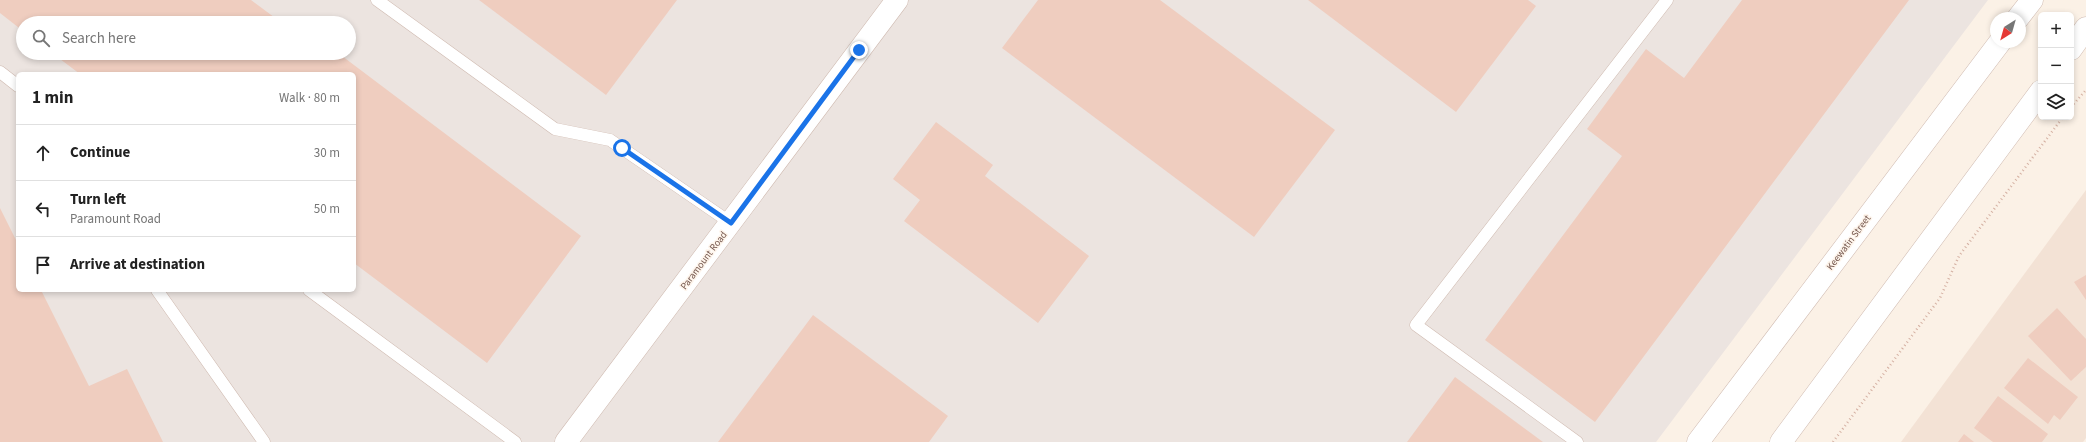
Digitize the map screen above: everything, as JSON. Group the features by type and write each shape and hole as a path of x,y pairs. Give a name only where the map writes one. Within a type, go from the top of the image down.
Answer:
{"street":[{"name":"Paramount Road","path":"566,442 897,0"},
{"path":"2072,48 2086,28"},
{"name":"Keewatin Street","path":"1698,442 1995,48"},
{"path":"1781,442 2038,96"}],"lane":[{"path":"377,0 555,129 610,140 731,223"},
{"path":"1577,442 1416,324 1666,0"},
{"path":"0,72 16,84"},
{"path":"158,292 264,442"},
{"path":"312,292 515,442"}],"path":[{"path":"2074,104 2086,90"},
{"path":"1834,442 1940,298 1959,256 2061,120"}],"shaded area":[{"path":"0,0 1988,0 1656,442 0,442"},
{"path":"2086,190 2086,438 2083,442 1901,442"}],"building":[{"path":"0,0 251,0 273,16 16,16 16,26 0,13"},
{"path":"479,0 677,0 606,95"},
{"path":"1038,0 1160,0 1335,130 1254,237 1002,48"},
{"path":"1308,0 1528,0 1536,6 1456,112"},
{"path":"1742,0 1909,0 1595,422 1485,340 1622,156 1587,129 1646,49 1684,78"},
{"path":"61,60 347,60 581,236 487,363 356,265 356,72 77,72"},
{"path":"936,122 993,165 985,176 1089,256 1038,323 904,221 920,200 893,179"},
{"path":"0,208 16,240 16,292 42,292 89,386 127,369 163,442 0,442"},
{"path":"2086,275 2086,300 2074,282"},
{"path":"2057,308 2086,339 2086,367 2071,381 2028,336"},
{"path":"813,315 948,416 929,442 718,442"},
{"path":"2028,358 2078,397 2060,420 2054,415 2048,424 2004,388"},
{"path":"1455,377 1543,442 1407,442"},
{"path":"1998,396 2048,434 2042,442 1993,442 1974,428"},
{"path":"1964,434 1974,442 1958,442"}],"route":[{"path":"622,148 731,223 859,50"}]}
